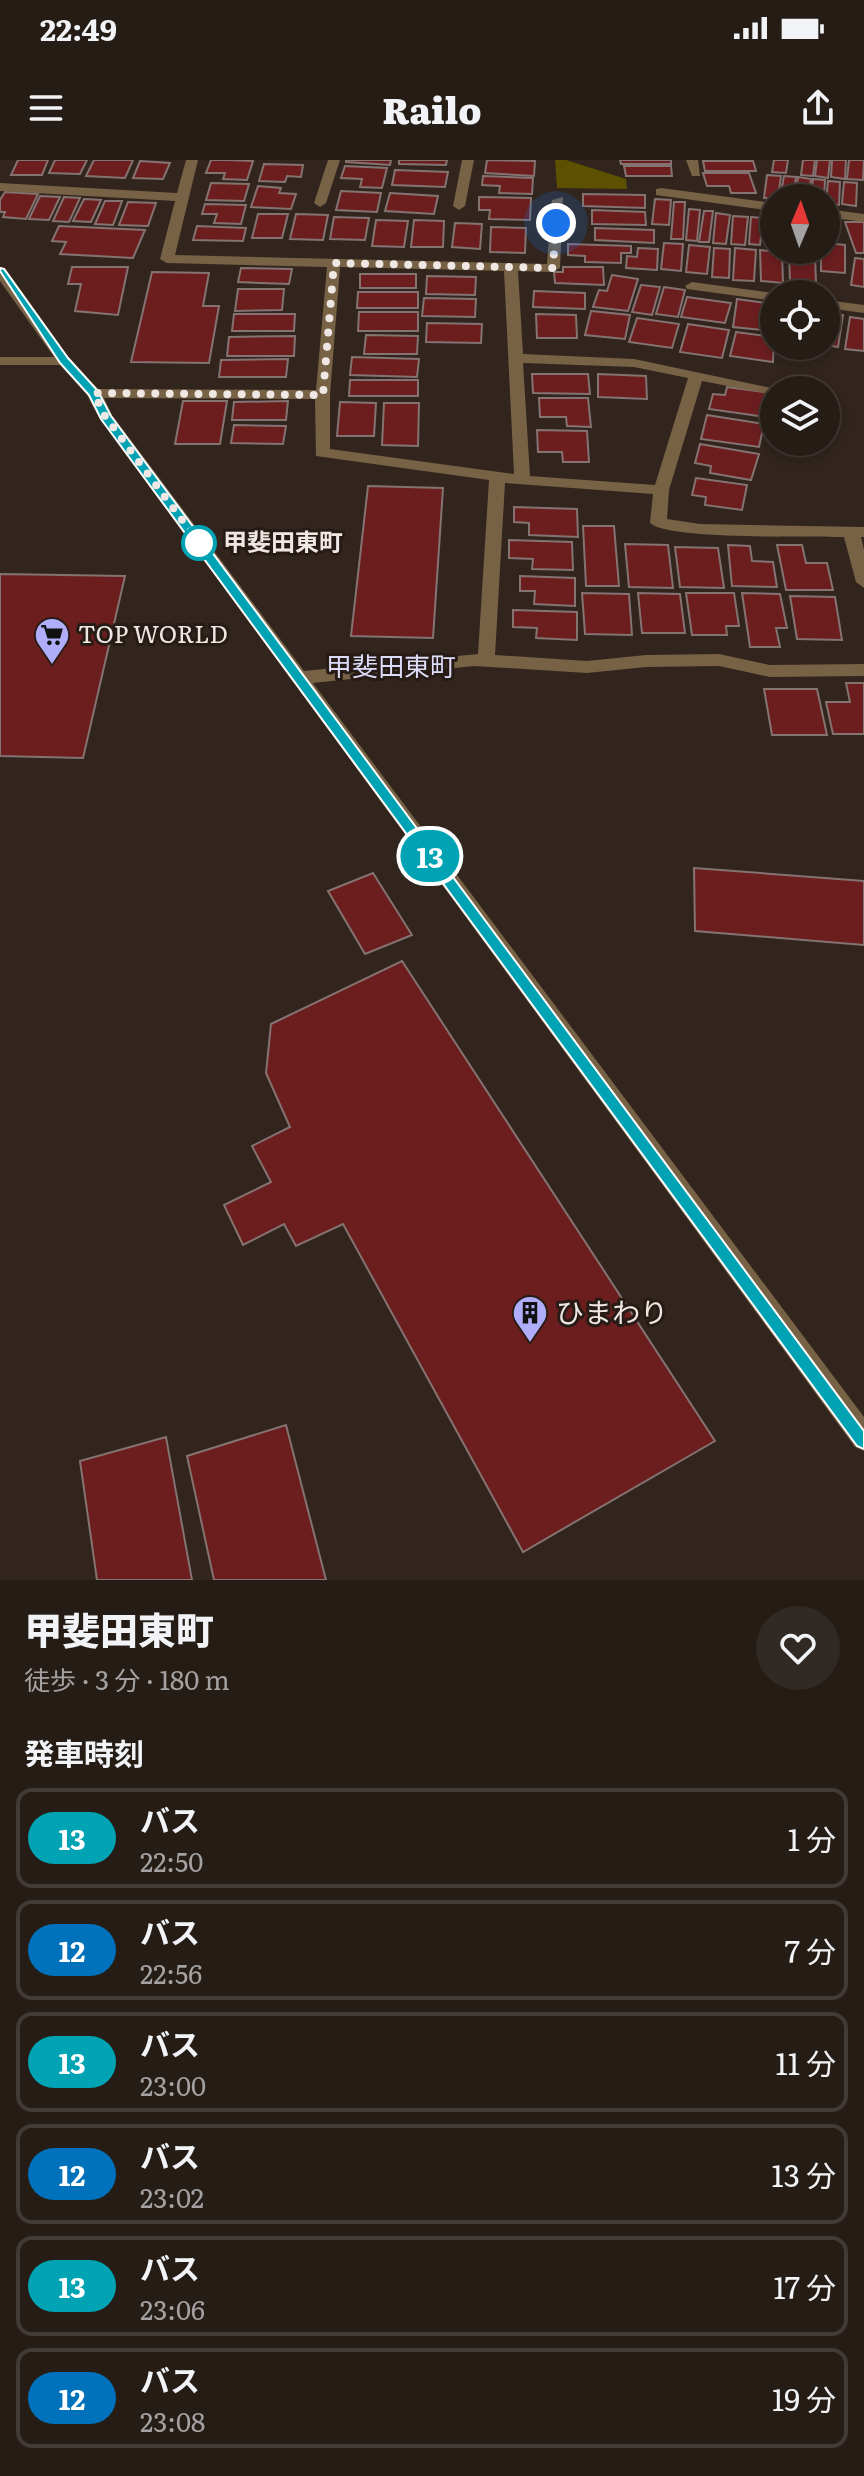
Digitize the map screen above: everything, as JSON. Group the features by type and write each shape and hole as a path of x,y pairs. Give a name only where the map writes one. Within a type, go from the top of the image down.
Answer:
{"street":[{"path":"192,160 167,259 553,268 558,200"},
{"path":"320,203 334,160"},
{"path":"459,206 468,160"},
{"path":"0,187 181,197"},
{"path":"661,192 760,205"},
{"path":"840,215 864,218"},
{"path":"334,263 323,395 322,453 522,480 661,490"},
{"path":"511,267 522,480"},
{"path":"0,271 64,361 94,393 105,416 298,678 864,1438"},
{"path":"692,286 760,295"},
{"path":"843,306 845,290"},
{"path":"840,306 864,309"},
{"path":"517,358 634,363 760,388"},
{"path":"0,361 64,361"},
{"path":"696,377 661,490 658,523 700,529 858,532 864,582"},
{"path":"94,393 323,395"},
{"path":"486,661 497,477"},
{"path":"298,678 486,661 587,667 646,661 719,660 770,671 864,670"}],"shaded area":[{"path":"555,160 566,160 626,179 627,189 557,188"}],"building":[{"path":"18,160 48,160 42,175 11,175"},
{"path":"55,160 87,160 80,174 49,173"},
{"path":"94,160 133,160 125,178 86,176"},
{"path":"211,160 253,161 247,180 223,179 225,173 206,173"},
{"path":"346,160 391,160 390,165"},
{"path":"399,160 447,160 446,165 399,164"},
{"path":"487,160 535,161 534,176 485,173"},
{"path":"620,160 671,160 671,164 621,164"},
{"path":"774,160 788,160 786,173 772,172"},
{"path":"803,160 815,160 813,176 801,175"},
{"path":"817,160 830,160 828,178 815,176"},
{"path":"832,160 846,160 845,179 831,177"},
{"path":"849,160 864,160 863,180 847,179"},
{"path":"140,161 170,163 163,179 133,178"},
{"path":"703,161 753,161 756,171 705,171"},
{"path":"264,164 303,165 301,177 287,176 285,182 259,181"},
{"path":"345,166 387,168 382,188 360,187 362,179 341,178"},
{"path":"624,166 671,166 672,176 626,176"},
{"path":"395,170 448,172 445,187 392,185"},
{"path":"703,173 749,173 756,193 731,193 729,186 707,186"},
{"path":"767,175 781,176 780,184 766,184"},
{"path":"483,176 533,178 532,194 499,193 500,186 482,185"},
{"path":"784,176 796,177 795,184 783,184"},
{"path":"798,177 811,179 810,184 797,184"},
{"path":"813,179 825,180 825,184 812,184"},
{"path":"844,182 857,183 856,206 842,204"},
{"path":"211,183 249,184 244,201 206,200"},
{"path":"258,186 281,188 279,193 296,194 291,209 251,207"},
{"path":"341,191 381,193 377,212 336,210"},
{"path":"5,192 38,194 26,219 3,217 5,212 0,212 0,200"},
{"path":"390,193 438,196 434,214 385,211"},
{"path":"583,194 645,195 645,208 583,206"},
{"path":"40,196 60,197 49,220 29,219"},
{"path":"64,197 80,198 69,222 53,221"},
{"path":"479,197 531,198 530,220 489,219 490,210 479,210"},
{"path":"84,199 101,200 91,222 73,221"},
{"path":"655,199 671,200 669,225 652,224"},
{"path":"105,201 122,201 113,225 95,224"},
{"path":"128,202 156,203 148,226 119,225"},
{"path":"674,202 685,202 683,239 671,239"},
{"path":"205,204 246,205 241,224 214,223 217,214 202,214"},
{"path":"689,209 700,210 697,241 686,240"},
{"path":"592,210 645,212 646,225 592,224"},
{"path":"704,211 713,211 709,242 699,242"},
{"path":"716,213 730,215 726,244 713,243"},
{"path":"258,214 288,214 282,238 252,238"},
{"path":"296,214 328,215 323,240 290,239"},
{"path":"733,216 748,217 745,245 731,244"},
{"path":"334,217 369,218 365,240 330,239"},
{"path":"751,217 760,218 760,245 749,244"},
{"path":"376,220 408,221 404,247 372,246"},
{"path":"414,220 444,221 443,247 411,247"},
{"path":"845,222 864,222 864,253 856,253"},
{"path":"455,223 482,224 480,249 452,247"},
{"path":"59,226 145,230 133,258 60,254 66,242 52,241"},
{"path":"197,226 246,228 243,241 193,240"},
{"path":"491,227 526,228 525,253 490,252"},
{"path":"595,228 654,230 654,243 595,240"},
{"path":"664,243 683,244 681,271 661,269"},
{"path":"568,244 631,246 631,253 621,253 621,263 585,262 585,256 568,255"},
{"path":"840,244 845,245 845,273 821,271 821,264 840,264"},
{"path":"689,245 710,247 707,274 686,272"},
{"path":"638,248 658,249 657,270 626,268 627,256 637,257"},
{"path":"714,248 730,249 729,278 712,277"},
{"path":"735,248 756,250 754,281 733,280"},
{"path":"855,258 864,259 864,287 851,285"},
{"path":"760,264 782,264 783,280 761,280"},
{"path":"789,264 815,264 816,280 790,280"},
{"path":"72,267 128,267 118,315 75,311 81,284 68,284"},
{"path":"563,267 603,267 604,285 555,283 554,272 563,272"},
{"path":"241,268 292,269 289,284 238,282"},
{"path":"152,272 209,273 203,306 219,306 209,363 131,362"},
{"path":"360,274 416,274 416,288 360,288"},
{"path":"612,275 638,279 628,311 593,307 599,290 607,291"},
{"path":"427,276 476,277 475,295 426,294"},
{"path":"641,285 660,287 652,315 632,312"},
{"path":"664,287 685,290 678,317 656,314"},
{"path":"238,289 284,289 282,310 235,311"},
{"path":"534,291 585,293 585,309 533,307"},
{"path":"358,292 418,292 418,308 357,308"},
{"path":"687,297 731,303 725,323 681,317"},
{"path":"424,298 476,299 475,317 422,316"},
{"path":"737,299 760,302 760,330 733,327"},
{"path":"591,311 630,315 625,339 585,335"},
{"path":"359,312 418,312 418,331 358,331"},
{"path":"234,314 295,314 294,331 232,331"},
{"path":"536,314 576,315 577,338 537,338"},
{"path":"850,317 864,319 864,351 845,349"},
{"path":"637,318 679,324 672,348 629,342"},
{"path":"427,323 482,324 481,343 426,342"},
{"path":"688,324 729,330 722,358 680,352"},
{"path":"736,332 760,335 760,360 773,362 730,356"},
{"path":"366,335 418,336 417,354 364,354"},
{"path":"295,336 294,356 227,356 229,337"},
{"path":"352,357 419,359 417,377 350,375"},
{"path":"288,359 286,377 219,377 221,360"},
{"path":"532,374 588,374 590,394 533,393"},
{"path":"598,374 646,376 647,399 598,397"},
{"path":"350,380 418,380 418,396 349,396"},
{"path":"727,387 760,392 760,416 709,409 713,394 725,395"},
{"path":"539,398 588,398 591,427 567,426 566,417 540,417"},
{"path":"183,401 227,401 220,444 175,444"},
{"path":"288,401 286,420 232,420 234,402"},
{"path":"340,402 376,403 374,436 337,436"},
{"path":"384,403 419,403 418,446 382,445"},
{"path":"707,415 760,423 759,447 701,439"},
{"path":"234,425 286,426 283,444 231,443"},
{"path":"537,430 587,431 589,462 563,462 562,452 538,452"},
{"path":"700,444 759,454 751,480 710,473 711,466 695,463"},
{"path":"696,478 747,485 742,510 705,505 706,497 692,495"},
{"path":"368,486 443,488 433,638 351,636"},
{"path":"514,507 577,509 578,537 529,535 529,523 514,522"},
{"path":"583,526 614,526 619,586 586,586"},
{"path":"509,540 572,542 573,570 532,569 533,559 509,558"},
{"path":"625,544 668,545 673,588 629,587"},
{"path":"728,545 750,546 752,561 773,562 777,587 732,586"},
{"path":"777,545 802,545 806,563 827,563 833,590 786,590"},
{"path":"675,547 718,548 724,588 680,587"},
{"name":"TOP WORLD","path":"0,574 125,576 83,758 0,756"},
{"path":"520,576 575,578 575,606 534,604 535,591 520,591"},
{"path":"582,593 629,594 632,635 585,634"},
{"path":"638,593 680,594 685,633 642,633"},
{"path":"686,593 734,593 739,626 726,626 727,635 692,635"},
{"path":"742,593 780,594 787,628 776,628 780,647 750,647"},
{"path":"790,596 835,597 842,640 797,639"},
{"path":"513,610 577,612 577,640 536,638 537,628 513,627"},
{"path":"846,683 864,683 864,734 833,734 826,702 850,702"},
{"path":"764,689 817,689 827,735 772,735"},
{"path":"694,868 864,881 864,945 695,931"},
{"path":"373,873 412,935 365,954 328,891"},
{"name":"ひまわり","path":"402,961 715,1441 523,1552 343,1224 296,1246 284,1224 243,1245 224,1205 271,1182 252,1146 290,1127 266,1073 271,1024"},
{"path":"286,1425 326,1580 214,1580 187,1456"},
{"path":"166,1437 192,1580 97,1580 80,1461"}],"bus line":[{"name":"13","path":"0,271 64,361 94,393 105,416 864,1439"}],"place":[{"name":"甲斐田東町","path":"199,543"},
{"name":"TOP WORLD","path":"52,666"},
{"name":"ひまわり","path":"530,1344"}],"district":[{"name":"甲斐田東町","path":"391,667"}],"route":[{"path":"199,543 105,416 94,393 323,395 334,263 553,268 556,223"}]}
